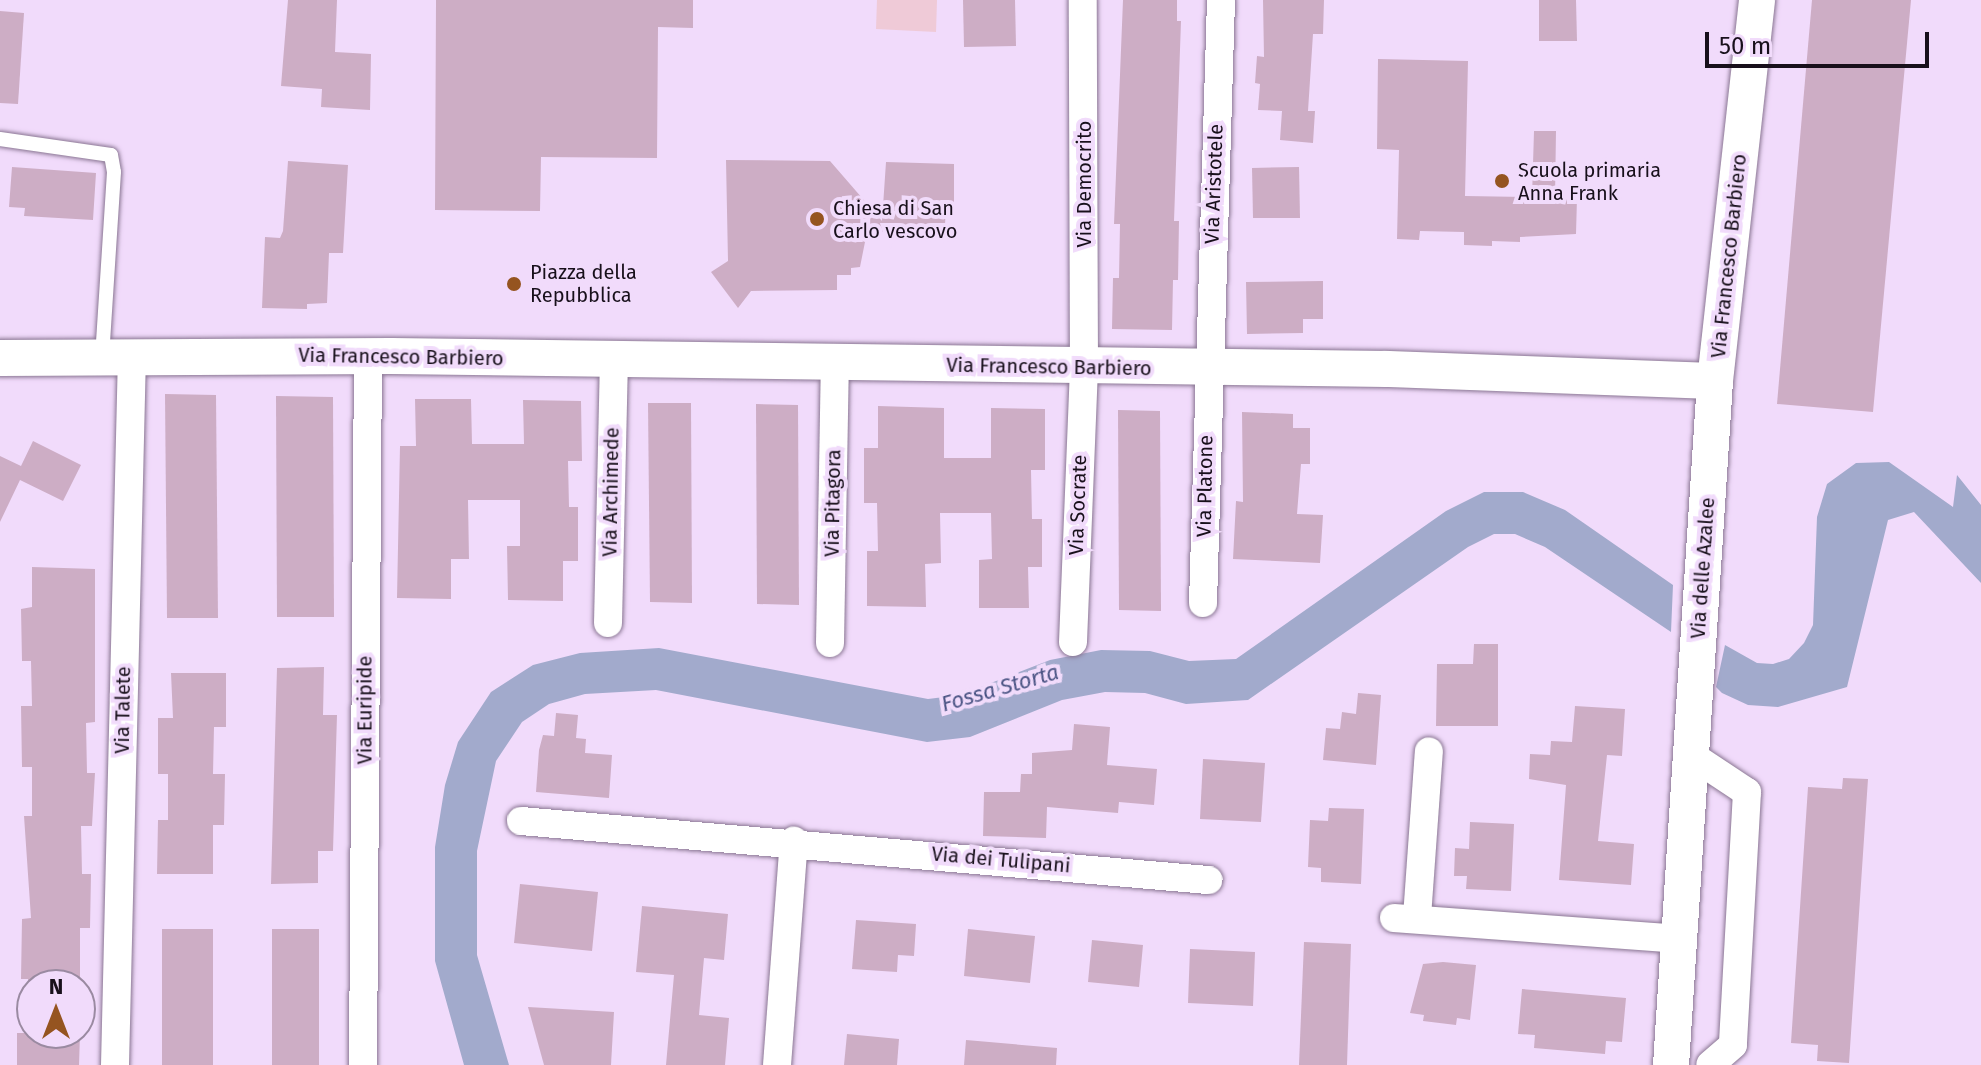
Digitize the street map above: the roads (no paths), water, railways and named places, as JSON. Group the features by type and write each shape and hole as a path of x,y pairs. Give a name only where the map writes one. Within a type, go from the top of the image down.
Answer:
{"street":[{"name":"Via Democrito","path":"1083,0 1084,369"},
{"name":"Via Aristotele","path":"1208,369 1221,0"},
{"name":"Via Francesco Barbiero","path":"0,358 368,356 1208,369 1715,381 1757,0"},
{"name":"Via Talete","path":"115,1065 117,356"},
{"name":"Via Euripide","path":"363,1065 368,356"},
{"name":"Via Archimede","path":"608,623 614,361"},
{"name":"Via Pitagora","path":"830,643 835,364"},
{"name":"Via Socrate","path":"1073,642 1084,369"},
{"name":"Via Platone","path":"1203,603 1208,369"},
{"name":"Via delle Azalee","path":"1671,1065 1715,381"},
{"path":"1429,751 1406,918 1680,939"},
{"path":"1691,755 1747,792 1733,1045 1710,1065"},
{"name":"Via dei Tulipani","path":"521,821 794,841 1208,880"},
{"path":"777,1065 794,841"}],"lane":[{"path":"0,139 111,155 114,172 117,356"}],"water":[{"path":"1889,462 1953,507 1957,475 1981,505 1981,583 1914,512 1888,520 1847,687 1778,707 1748,705 1722,693 1716,687 1725,645 1757,663 1773,664 1789,659 1804,643 1813,625 1817,517 1827,484 1856,463"},
{"name":"Fossa Storta","path":"1484,492 1523,492 1565,510 1673,585 1671,632 1545,547 1515,534 1494,534 1468,547 1248,700 1186,704 1145,693 1105,692 1062,700 970,737 927,742 656,690 585,694 549,704 522,722 496,761 477,851 477,955 509,1065 464,1065 435,961 435,847 445,785 458,742 491,692 533,665 580,653 659,648 928,699 960,695 1050,660 1101,650 1150,651 1189,661 1236,659 1446,511"}],"place":[{"name":"Scuola primaria Anna Frank","path":"1502,181"},
{"name":"Chiesa di San Carlo vescovo","path":"817,219"},
{"name":"Piazza della Repubblica","path":"514,284"}]}
